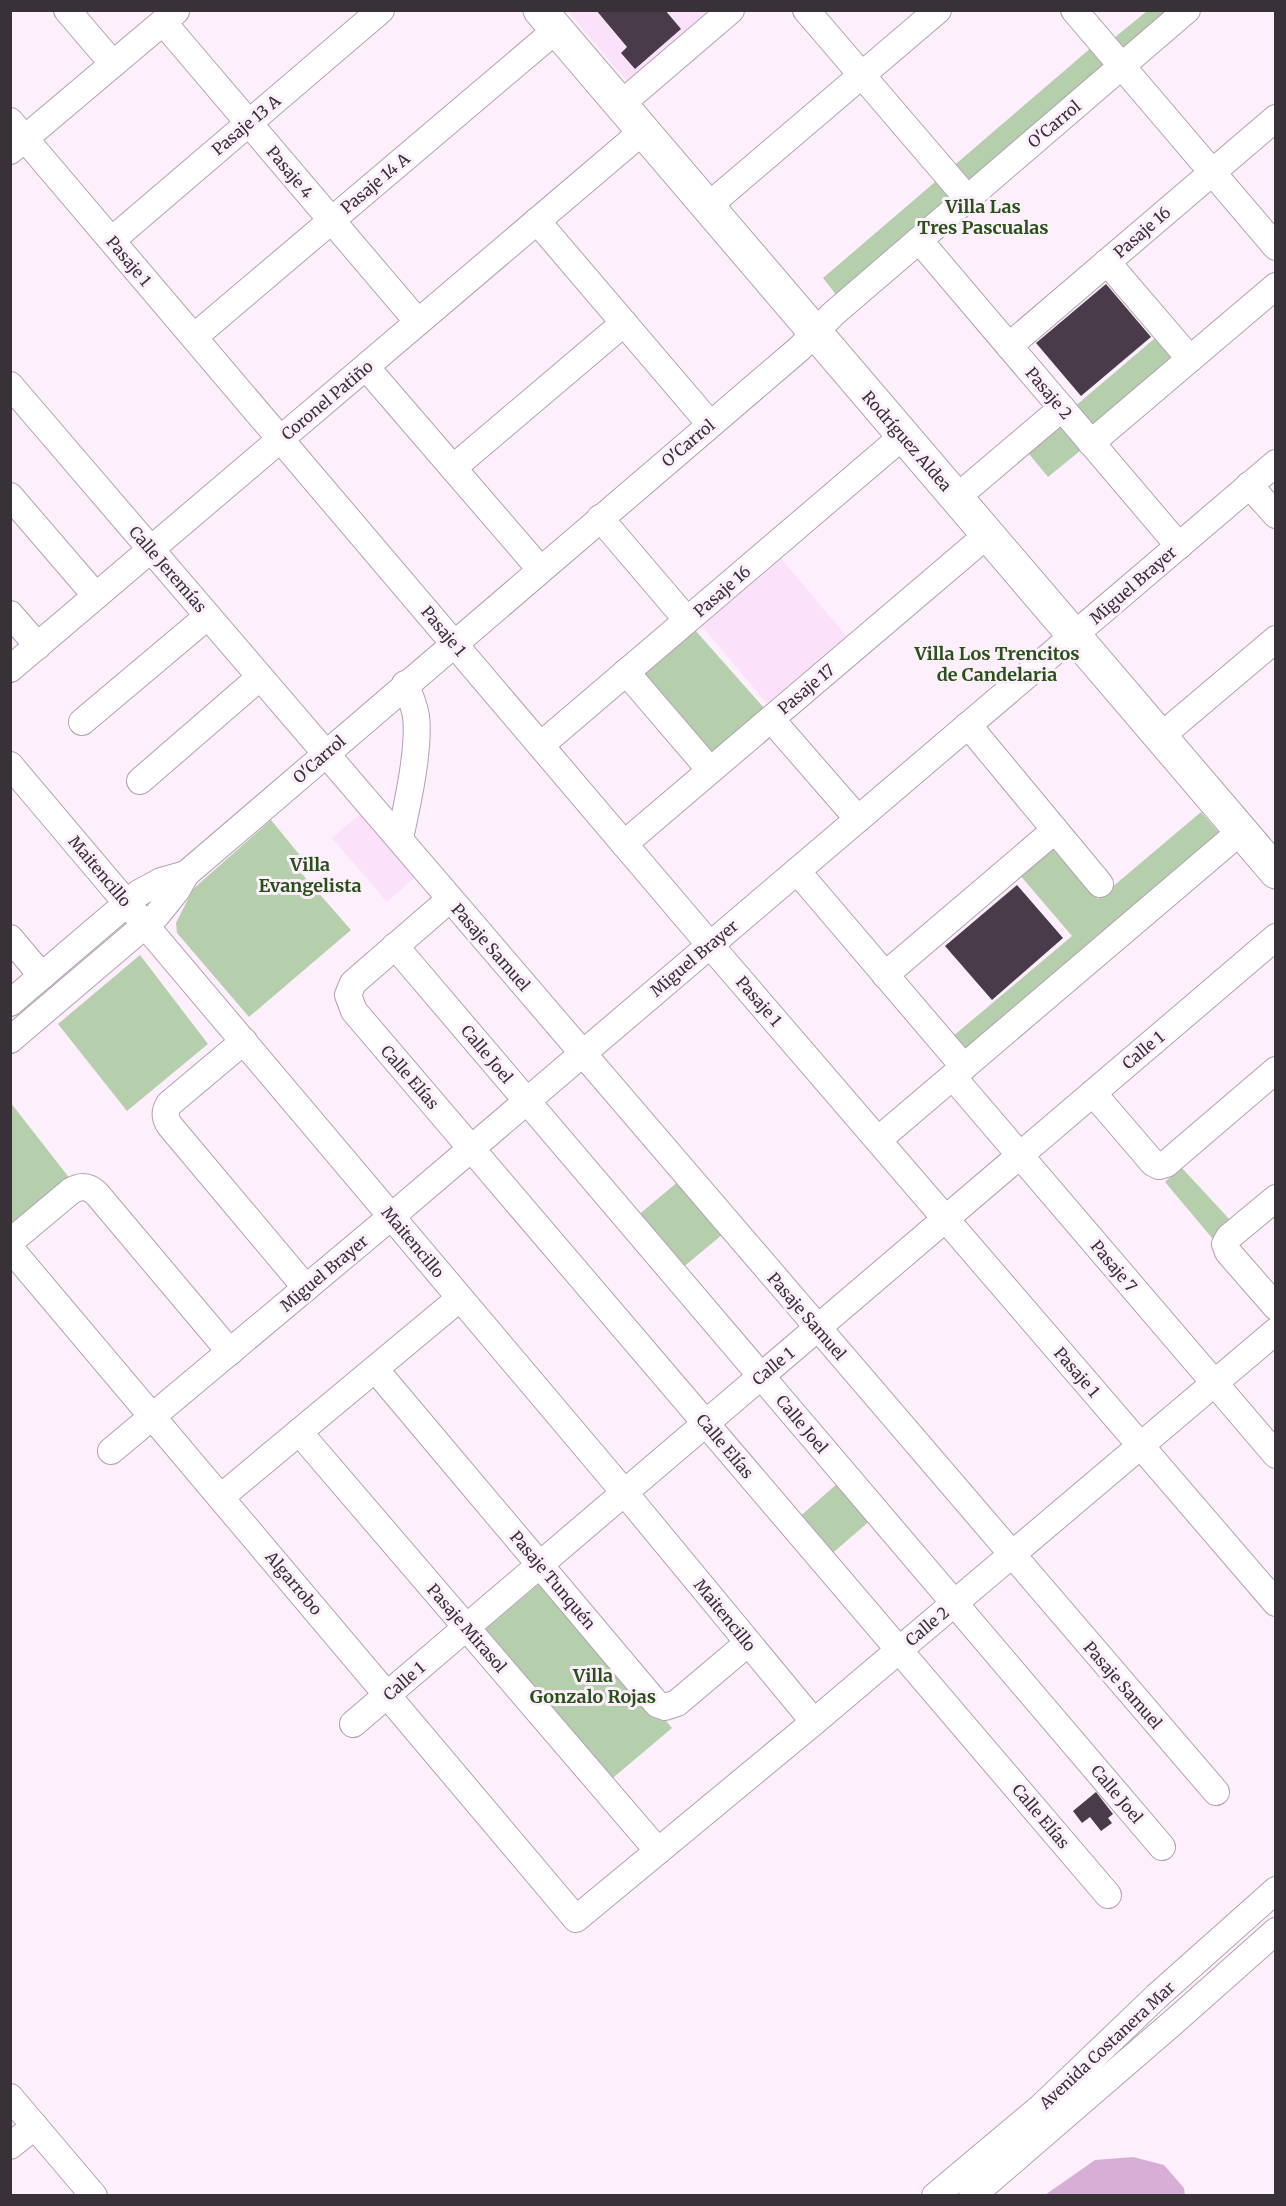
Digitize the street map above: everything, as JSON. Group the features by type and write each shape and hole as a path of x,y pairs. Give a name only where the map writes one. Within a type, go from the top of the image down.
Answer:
{"main road":[{"name":"Rodríguez Aldea","path":"548,20 1275,872"}],"street":[{"path":"66,10 113,64"},
{"name":"Pasaje 13 A","path":"112,240 381,10"},
{"path":"620,105 731,10"},
{"path":"806,10 967,198"},
{"path":"707,207 938,10"},
{"path":"1074,10 1275,247"},
{"name":"O'Carrol","path":"10,1040 146,925 167,904 186,874 798,349 833,314 1187,10"},
{"path":"15,137 113,64 169,16"},
{"name":"Pasaje 4","path":"169,16 249,123 418,322"},
{"name":"Pasaje 14 A","path":"194,337 332,220 548,20"},
{"name":"Pasaje 16","path":"1009,346 1275,118"},
{"name":"Coronel Patiño","path":"10,669 643,131"},
{"name":"Pasaje 1","path":"15,137 112,240 710,945 1275,1603"},
{"path":"537,221 710,424"},
{"name":"Pasaje 2","path":"919,240 1179,546"},
{"path":"1107,262 1190,359"},
{"path":"1091,443 1275,286"},
{"path":"453,468 624,323"},
{"path":"366,367 540,569"},
{"name":"Calle Jeremías","path":"10,385 326,754"},
{"path":"956,498 1062,408"},
{"name":"Pasaje 16","path":"541,745 903,436"},
{"name":"Miguel Brayer","path":"111,1451 392,1216 1275,463"},
{"path":"1249,485 1275,515"},
{"path":"10,496 96,596"},
{"path":"600,518 687,620"},
{"name":"Pasaje 17","path":"624,844 987,535"},
{"path":"10,614 38,646"},
{"path":"82,722 208,616"},
{"path":"1160,737 1275,639"},
{"path":"626,672 710,770"},
{"path":"140,781 260,676"},
{"path":"400,838 417,728 412,699 405,684"},
{"path":"771,719 858,819"},
{"path":"968,725 1100,884"},
{"name":"Pasaje Samuel","path":"326,754 1216,1792"},
{"name":"Maitencillo","path":"10,765 624,1492 814,1722"},
{"path":"885,975 1055,830"},
{"path":"878,1140 1241,831"},
{"name":"Pasaje 7","path":"797,871 885,975 1020,1155 1275,1455"},
{"name":"O'Carrol","path":"10,1003 128,903 161,881 186,874"},
{"path":"395,946 450,899"},
{"name":"Calle 1","path":"353,1725 1275,937"},
{"path":"10,938 42,976"},
{"name":"Calle Elías","path":"395,946 353,983 348,994 354,1011 1108,1895"},
{"name":"Calle Joel","path":"395,946 1162,1847"},
{"path":"244,1041 173,1100 166,1108 166,1114 170,1126 306,1288"},
{"path":"1093,1093 1153,1163 1159,1166 1166,1164 1275,1070"},
{"path":"10,1242 71,1191 85,1187 97,1194 230,1352"},
{"path":"1275,1198 1229,1237 1225,1244 1228,1252 1275,1307"},
{"name":"Algarrobo","path":"10,1248 576,1919"},
{"path":"221,1497 460,1298"},
{"name":"Calle 2","path":"576,1919 814,1722 1275,1331"},
{"name":"Pasaje Tunquén","path":"375,1369 654,1701 661,1706 669,1707 677,1703 748,1643"},
{"name":"Pasaje Mirasol","path":"299,1432 658,1851"},
{"name":"Avenida Costanera Mar","path":"935,2196 1041,2107 1157,1996 1275,1890"},
{"name":"Avenida Costanera Mar","path":"972,2196 1275,1931"},
{"path":"10,2097 94,2196"},
{"path":"10,2146 35,2126"}],"shaded area":[{"path":"706,10 710,16 630,85 568,11"},
{"path":"779,556 849,639 770,707 699,623"},
{"path":"366,809 420,873 387,902 332,838"},
{"path":"1133,2157 1164,2165 1184,2188 1185,2195 1045,2195 1095,2160"}],"green space":[{"path":"1147,11 1173,11 1125,51 1114,38"},
{"path":"1092,47 1107,64 965,187 950,169"},
{"path":"942,176 957,194 837,296 823,278"},
{"path":"1161,333 1179,355 1099,430 1073,408"},
{"path":"1056,423 1067,423 1086,446 1048,477 1025,449"},
{"path":"695,630 764,708 710,755 641,677"},
{"path":"1201,812 1222,836 966,1056 952,1037 1072,936 1019,874 1053,845 1098,899"},
{"path":"271,820 303,859 295,866 351,930 249,1017 177,933 176,923 193,889"},
{"path":"140,955 208,1044 127,1111 58,1024"},
{"path":"10,1102 71,1180 10,1228"},
{"path":"1181,1167 1232,1222 1212,1238 1165,1182"},
{"path":"680,1180 723,1234 681,1269 636,1217"},
{"path":"839,1482 872,1519 828,1557 796,1520"},
{"path":"546,1578 672,1728 608,1782 482,1632"}],"building":[{"path":"596,10 665,10 681,29 635,69 621,53 627,47"},
{"path":"1106,284 1151,337 1081,396 1036,343"},
{"path":"1017,885 1063,938 992,1000 945,946"},
{"path":"1096,1792 1113,1814 1108,1818 1112,1823 1101,1831 1090,1817 1082,1823 1073,1811"}],"district":[{"name":"Villa Las Tres Pascualas","path":"983,216"},
{"name":"Villa Los Trencitos de Candelaria","path":"997,663"},
{"name":"Villa Evangelista","path":"310,874"},
{"name":"Villa Gonzalo Rojas","path":"593,1685"}]}
